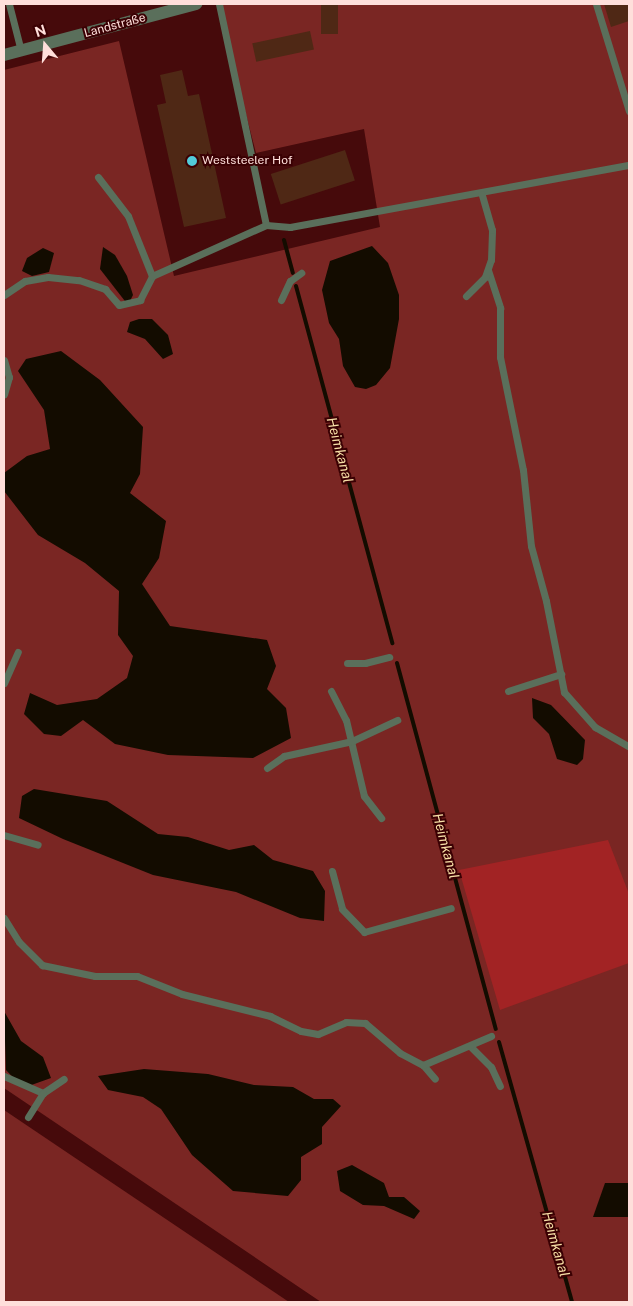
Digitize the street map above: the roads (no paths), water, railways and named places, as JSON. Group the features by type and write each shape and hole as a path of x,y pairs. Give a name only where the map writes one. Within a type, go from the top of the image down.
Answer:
{"street":[{"name":"Landstraße","path":"4,55 196,4"}],"lane":[{"path":"9,4 21,51"},
{"path":"219,4 266,225"},
{"path":"596,4 629,111"},
{"path":"4,295 25,281 48,277 79,280 105,289 119,305 140,300 152,276 266,225 290,227 482,194 629,165"},
{"path":"98,177 128,216 136,243 152,276"},
{"path":"466,296 488,270 492,260 492,230 482,194"},
{"path":"488,270 500,308 500,357 521,462 531,546 546,601 564,692 595,727 629,746"},
{"path":"281,300 290,281 301,273"},
{"path":"4,360 9,377 4,394"},
{"path":"4,683 18,652"},
{"path":"347,662 365,663 389,657"},
{"path":"508,691 560,674"},
{"path":"331,691 346,720 364,796 381,818"},
{"path":"266,768 284,756 351,741 397,720"},
{"path":"4,835 38,845"},
{"path":"332,871 342,909 364,932 451,908"},
{"path":"4,918 19,942 42,965 95,976 137,976 182,994 270,1016 301,1031 318,1034 346,1022 365,1023 400,1053 422,1065 435,1079"},
{"path":"422,1065 491,1036"},
{"path":"470,1046 491,1067 500,1086"},
{"path":"4,1076 43,1093"},
{"path":"28,1117 43,1093 64,1079"}],"waterway":[{"name":"Heimkanal","path":"284,240 293,273"},
{"name":"Heimkanal","path":"296,286 392,643"},
{"name":"Heimkanal","path":"397,663 496,1029"},
{"name":"Heimkanal","path":"499,1042 572,1302"}],"place":[{"name":"Weststeeler Hof","path":"192,161"}]}
